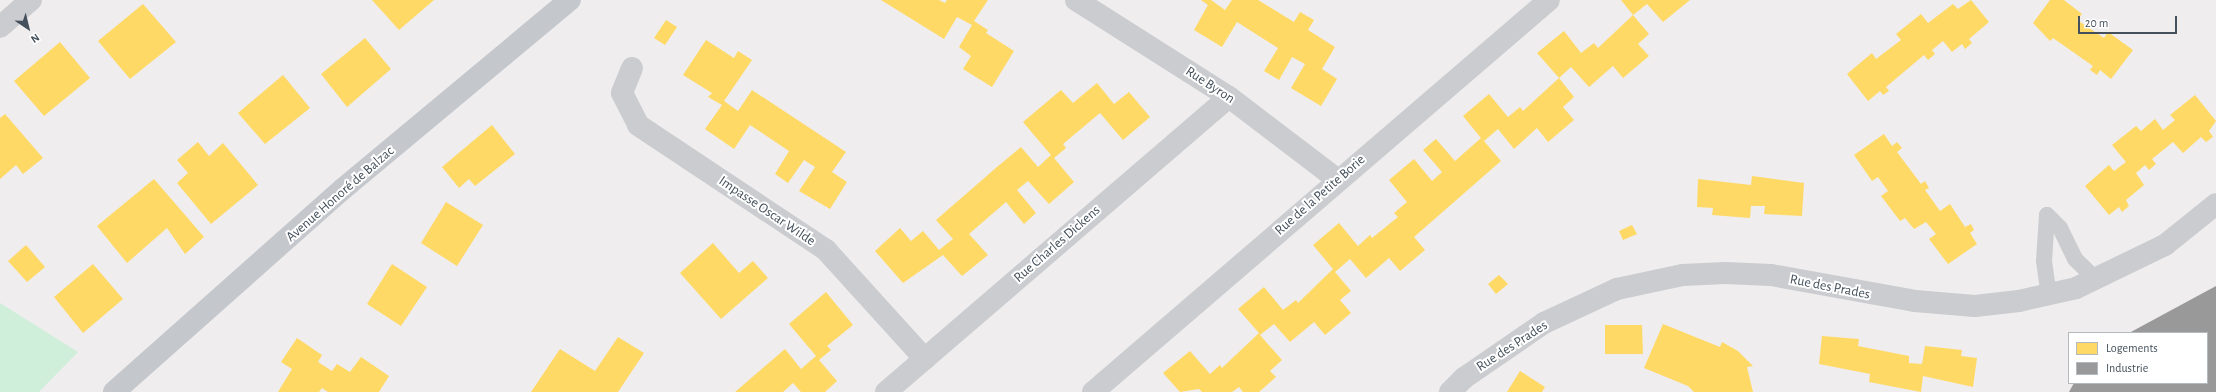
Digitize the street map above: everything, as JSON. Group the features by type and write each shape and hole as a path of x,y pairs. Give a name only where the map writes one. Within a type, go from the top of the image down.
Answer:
{"main road":[{"name":"Avenue Honoré de Balzac","path":"114,392 344,188 570,0"}],"street":[{"path":"0,27 31,0"},
{"name":"Rue Byron","path":"1076,0 1229,97 1338,180"},
{"name":"Rue de la Petite Borie","path":"1093,392 1549,0"},
{"name":"Impasse Oscar Wilde","path":"632,68 622,93 638,125 826,250 925,359"},
{"name":"Rue Charles Dickens","path":"886,392 1229,97"},
{"name":"Rue des Prades","path":"1450,392 1464,378 1544,323 1617,289 1683,275 1771,275 1851,292 1976,306 2049,295 2096,278 2165,245 2216,204"}],"lane":[{"path":"2049,295 2044,261 2047,215 2060,228 2075,259 2096,278"}],"green space":[{"path":"0,303 78,352 39,392 0,392"}],"building: Logements":[{"path":"372,0 434,0 399,30"},
{"path":"881,0 939,0 945,3 947,0 988,0 974,21 988,30 986,33 1014,51 992,87 963,69 971,56 959,47 972,25 957,17 944,39"},
{"path":"1201,0 1211,0 1225,10 1232,0 1258,0 1294,22 1300,12 1314,20 1308,30 1335,47 1322,69 1337,79 1321,106 1291,88 1305,64 1292,57 1279,80 1264,71 1278,48 1237,22 1222,47 1194,30 1208,5"},
{"path":"1621,0 1690,0 1663,22 1647,4 1633,15"},
{"path":"1971,0 1989,22 1969,39 1972,43 1965,49 1962,44 1952,52 1943,41 1932,50 1935,54 1928,60 1924,55 1886,87 1889,91 1883,95 1880,91 1868,101 1847,74 1872,53 1876,59 1901,40 1896,34 1921,14 1928,23 1953,4 1958,9"},
{"path":"2050,0 2064,0 2082,14 2077,20 2104,38 2108,32 2133,50 2111,79 2100,70 2097,75 2090,70 2093,66 2053,38 2050,41 2033,23"},
{"path":"143,4 176,42 130,79 98,41"},
{"path":"1633,15 1649,34 1638,44 1649,56 1623,78 1613,66 1589,87 1571,67 1559,78 1537,53 1564,31 1581,53 1594,43 1598,48"},
{"path":"666,20 677,27 665,45 654,38"},
{"path":"365,38 391,69 347,107 321,74"},
{"path":"706,40 734,58 738,51 752,60 724,101 738,111 752,90 846,152 832,172 847,182 830,209 799,191 815,167 804,160 788,183 775,174 789,151 750,125 734,149 705,129 722,105 708,97 712,93 683,75"},
{"path":"60,42 90,78 44,116 14,81"},
{"path":"283,75 310,108 265,144 238,113"},
{"path":"1559,78 1574,97 1563,107 1574,120 1548,142 1537,128 1514,149 1498,129 1484,141 1501,161 1414,237 1425,250 1400,271 1389,258 1366,278 1350,259 1335,272 1351,291 1340,300 1351,313 1325,335 1314,322 1290,342 1274,324 1260,335 1282,360 1270,371 1276,377 1259,392 1243,392 1239,387 1232,392 1202,392 1199,389 1180,392 1163,373 1190,351 1210,374 1220,365 1222,368 1259,333 1238,309 1264,287 1283,310 1296,300 1298,303 1333,269 1313,245 1339,223 1358,246 1370,235 1372,238 1398,217 1394,213 1407,202 1389,180 1414,159 1432,181 1442,172 1423,150 1436,139 1455,161 1481,138 1463,116 1489,94 1508,117 1520,107 1523,111"},
{"path":"1097,83 1114,104 1129,92 1150,117 1123,140 1100,113 1063,144 1066,148 1054,158 1074,182 1049,204 1028,181 1017,190 1036,213 1024,224 1006,202 969,234 988,255 962,276 943,255 903,283 875,251 900,228 911,241 923,231 939,250 953,239 936,220 997,167 1021,147 1038,167 1051,155 1023,122 1061,90 1073,103"},
{"path":"2195,95 2216,121 2209,131 2213,137 2206,142 2201,137 2183,153 2173,142 2152,159 2156,164 2149,170 2145,165 2136,173 2144,185 2126,200 2129,206 2122,212 2119,207 2109,215 2085,186 2109,165 2114,171 2126,162 2112,145 2136,126 2141,131 2155,119 2163,130 2175,120 2170,115"},
{"path":"5,114 43,158 23,174 16,165 0,179 0,118"},
{"path":"492,125 515,154 475,186 469,179 459,188 442,167"},
{"path":"1884,134 1892,146 1897,142 1902,148 1897,152 1921,184 1925,181 1929,188 1925,190 1940,211 1950,204 1965,227 1971,224 1974,230 1970,233 1977,244 1948,264 1929,239 1936,234 1926,222 1914,229 1905,218 1900,221 1881,196 1888,191 1878,177 1872,181 1854,155"},
{"path":"198,142 209,156 223,143 258,185 211,224 177,183 188,173 177,160"},
{"path":"1752,176 1804,183 1802,216 1764,214 1765,206 1751,206 1750,218 1712,215 1713,208 1697,207 1698,179 1751,185"},
{"path":"154,179 204,237 185,254 167,228 127,263 97,226"},
{"path":"446,202 483,225 457,266 421,243"},
{"path":"1632,225 1637,234 1623,240 1619,231"},
{"path":"713,243 739,273 753,261 768,278 721,319 680,273"},
{"path":"26,245 45,267 27,282 8,261"},
{"path":"93,264 123,299 83,333 54,297"},
{"path":"392,264 427,287 401,326 367,304"},
{"path":"1499,275 1508,284 1496,294 1488,284"},
{"path":"826,292 853,325 827,346 831,350 819,360 837,381 825,392 801,392 793,383 783,392 735,392 785,349 801,369 816,356 789,324"},
{"path":"1663,324 1720,347 1722,342 1738,351 1753,366 1747,367 1753,392 1694,392 1688,386 1644,368"},
{"path":"1605,325 1642,325 1643,354 1605,354"},
{"path":"1822,336 1859,339 1858,346 1909,356 1909,363 1922,364 1925,346 1962,350 1961,356 1977,358 1973,387 1923,376 1921,392 1869,382 1870,374 1819,364"},
{"path":"618,337 644,353 618,392 531,392 560,349 595,371"},
{"path":"297,338 322,355 318,362 332,371 337,364 350,372 361,357 389,376 379,392 328,392 322,388 319,392 278,392 292,369 281,362"},
{"path":"1520,371 1545,387 1542,392 1507,392"}],"building: Industrie":[{"path":"2216,286 2216,392 2069,392 2073,384 2208,384 2208,332 2131,332"}]}
